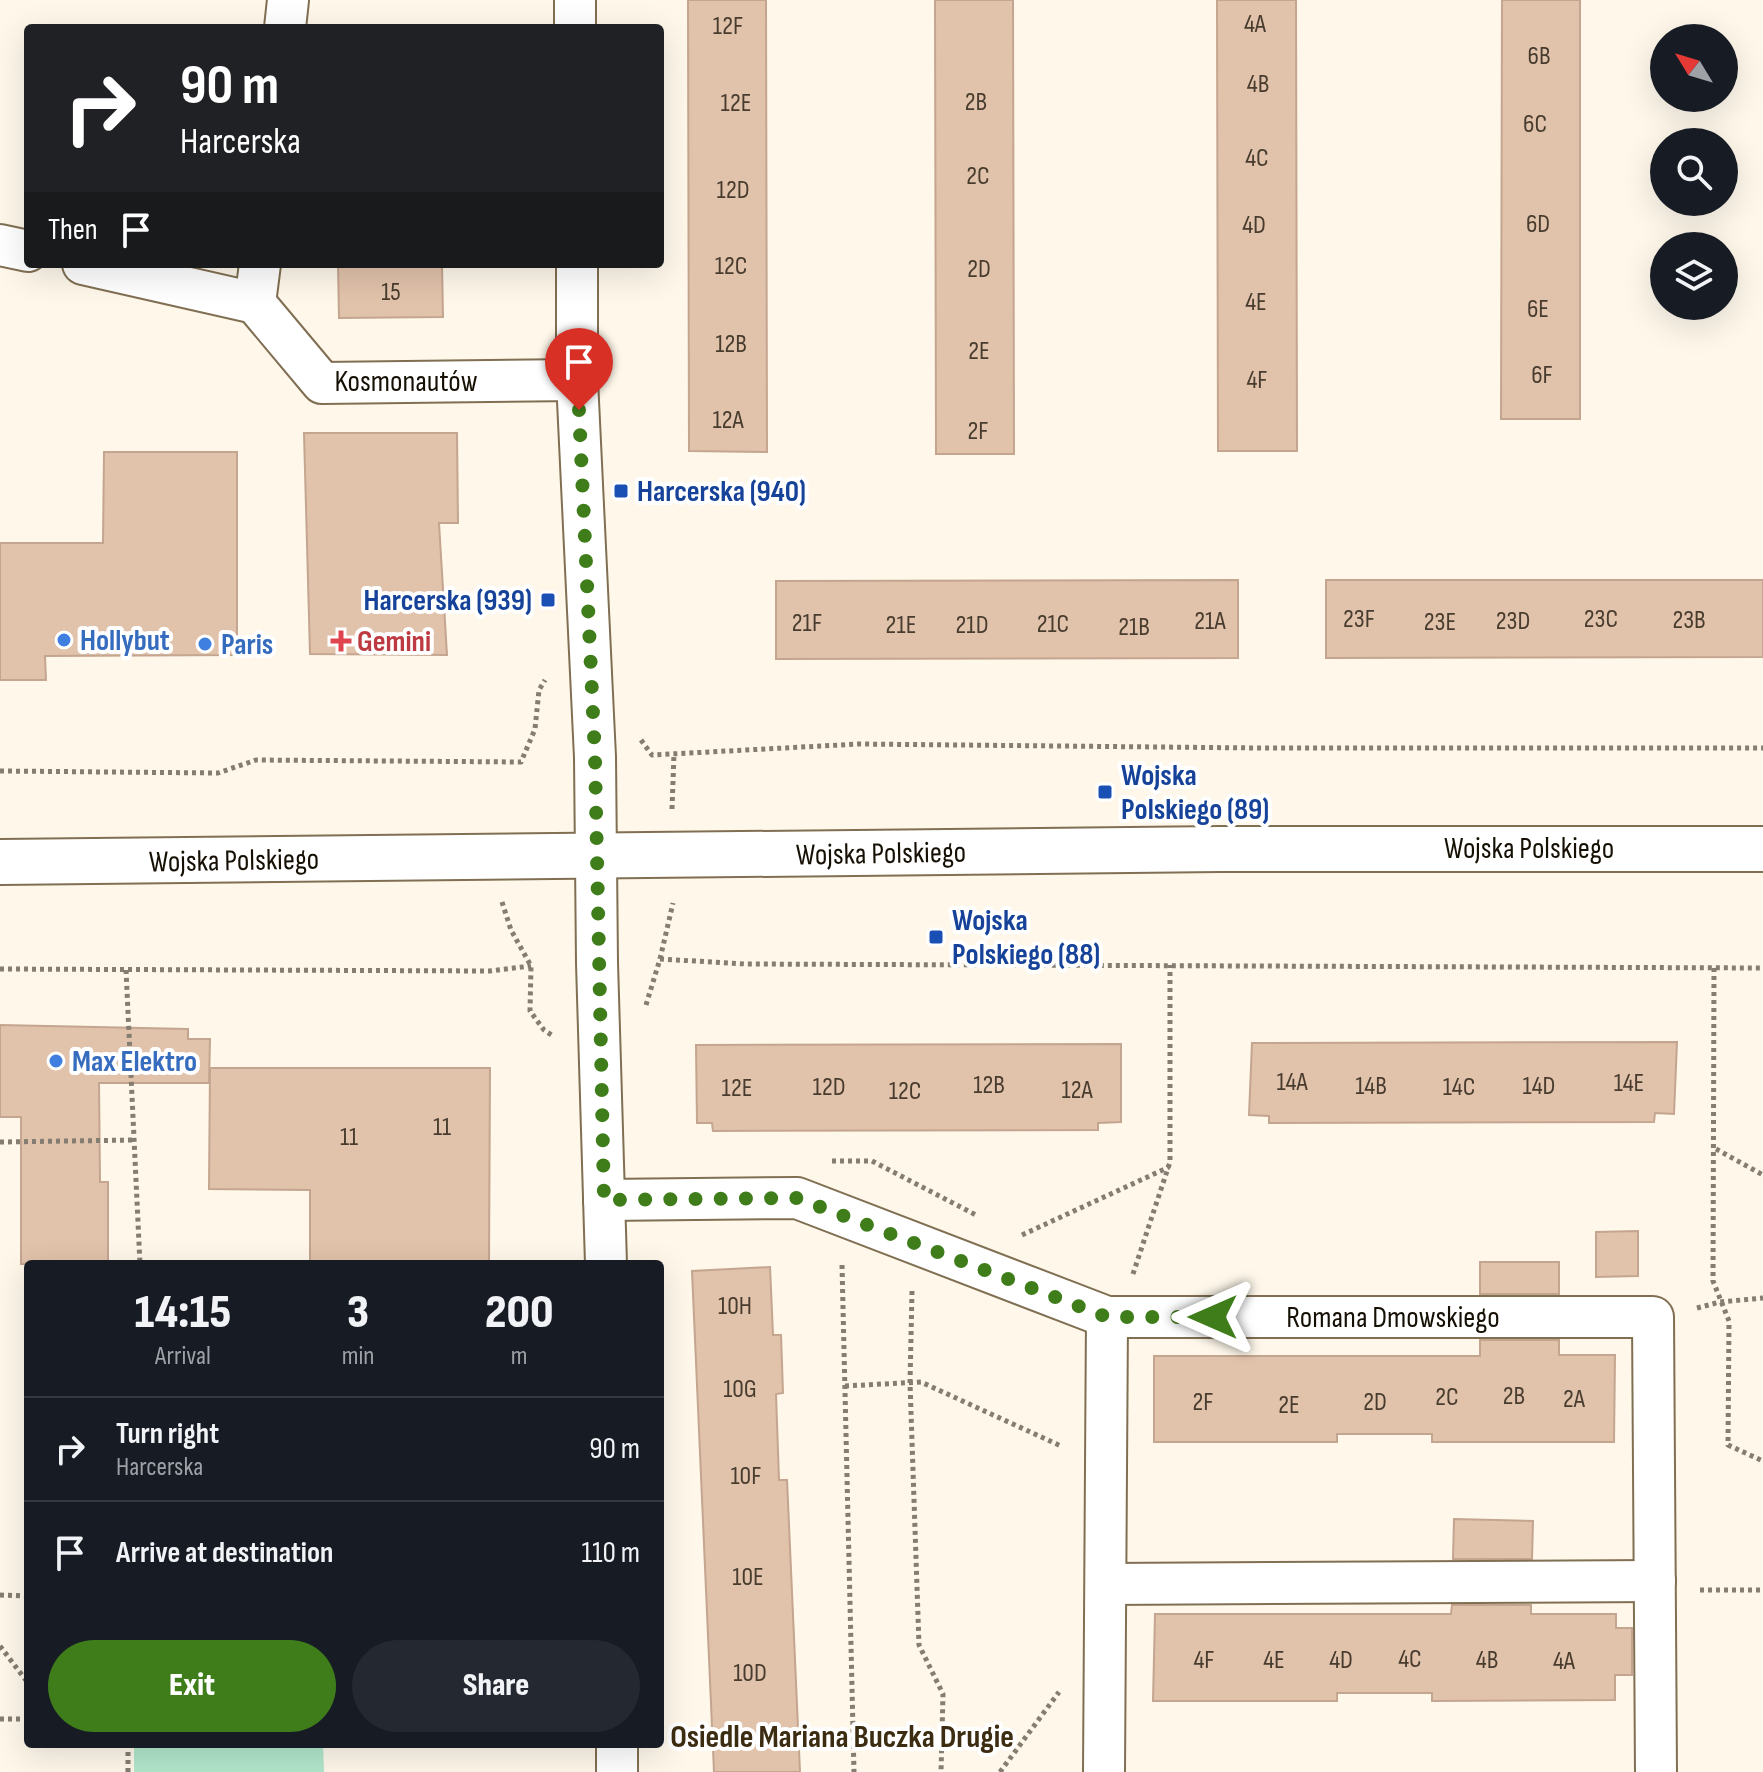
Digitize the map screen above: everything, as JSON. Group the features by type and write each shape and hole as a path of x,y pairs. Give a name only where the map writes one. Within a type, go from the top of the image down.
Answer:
{"street":[{"path":"285,24 288,0"},
{"path":"575,0 575,24"},
{"path":"0,245 24,250"},
{"path":"101,268 255,303 259,268"},
{"path":"577,268 577,380 595,757 606,1260"},
{"name":"Kosmonautów","path":"255,303 322,383 577,380"},
{"name":"Wojska Polskiego","path":"0,862 1220,849 1763,849"},
{"name":"Romana Dmowskiego","path":"604,1200 797,1198 1113,1317 1653,1317"},
{"path":"1104,1772 1106,1466 1113,1317"},
{"path":"1653,1317 1656,1772"},
{"path":"1106,1584 1655,1586"},
{"path":"617,1748 617,1772"}],"path":[{"path":"652,755 859,744 1763,748"},
{"path":"0,771 218,773 256,760 521,762"},
{"path":"0,969 489,971 531,966 511,930 502,901"},
{"path":"660,959 761,964 1763,968"},
{"path":"1113,1317 1169,1167 1170,965"},
{"path":"1714,968 1716,1149 1713,1281 1729,1321 1728,1445 1763,1461"},
{"path":"126,970 140,1260"},
{"path":"0,1142 135,1140"},
{"path":"1716,1149 1763,1175"},
{"path":"1017,1237 1169,1167"},
{"path":"841,1216 854,1772"},
{"path":"912,1242 910,1383 919,1645 943,1694 941,1772"},
{"path":"1653,1317 1720,1302 1763,1298"},
{"path":"845,1386 921,1382 1106,1466"},
{"path":"1655,1586 1763,1590"},
{"path":"0,1595 24,1596"},
{"path":"0,1646 24,1678"},
{"path":"1000,1772 1061,1688"},
{"path":"0,1719 24,1719"},
{"path":"128,1748 128,1772"}],"green space":[{"path":"134,1748 323,1748 324,1772 134,1772"}],"building":[{"path":"688,0 766,0 767,452 689,451"},
{"path":"935,0 1013,0 1014,454 936,454"},
{"path":"1217,0 1296,0 1297,451 1218,451"},
{"path":"1502,0 1580,0 1580,419 1501,419"},
{"path":"338,268 442,268 443,317 339,318"},
{"path":"304,433 457,433 458,523 439,523 447,655 310,654"},
{"path":"104,452 237,452 237,655 45,656 46,680 0,680 0,543 103,543"},
{"path":"1238,580 1238,658 776,659 776,581"},
{"path":"1326,580 1763,580 1763,657 1326,658"},
{"path":"0,1025 188,1029 188,1039 210,1039 209,1083 99,1083 100,1182 108,1182 108,1260 24,1260 21,1264 21,1117 0,1117"},
{"path":"1677,1042 1674,1114 1655,1113 1654,1122 1269,1123 1269,1116 1249,1115 1252,1043"},
{"path":"1121,1044 1121,1122 1098,1123 1098,1130 713,1131 712,1123 697,1123 696,1045"},
{"path":"210,1068 490,1068 489,1260 310,1260 310,1190 209,1189"},
{"path":"1638,1231 1638,1276 1596,1277 1596,1232"},
{"path":"1480,1262 1559,1262 1559,1294 1480,1294"},
{"path":"770,1267 773,1335 781,1335 783,1393 776,1394 779,1480 787,1480 800,1772 714,1772 692,1271"},
{"path":"1480,1340 1559,1340 1559,1355 1615,1355 1614,1442 1432,1442 1432,1434 1337,1434 1337,1442 1154,1442 1154,1356 1480,1356"},
{"path":"1454,1519 1533,1521 1532,1559 1453,1559"},
{"path":"1452,1605 1531,1605 1531,1614 1616,1614 1616,1628 1632,1628 1632,1675 1615,1675 1615,1700 1432,1701 1432,1693 1337,1693 1337,1701 1153,1701 1155,1614 1451,1614"}],"place":[{"name":"Harcerska (940)","path":"621,491"},
{"name":"Harcerska (939)","path":"548,600"},
{"name":"Hollybut","path":"64,640"},
{"name":"Gemini","path":"341,641"},
{"name":"Paris","path":"205,644"},
{"name":"Wojska Polskiego (89)","path":"1105,792"},
{"name":"Wojska Polskiego (88)","path":"936,937"},
{"name":"Max Elektro","path":"56,1061"}],"district":[{"name":"Osiedle Mariana Buczka Drugie","path":"842,1736"}],"route":[{"path":"579,410 595,757 604,1200 797,1198 1107,1317 1213,1317"}]}
